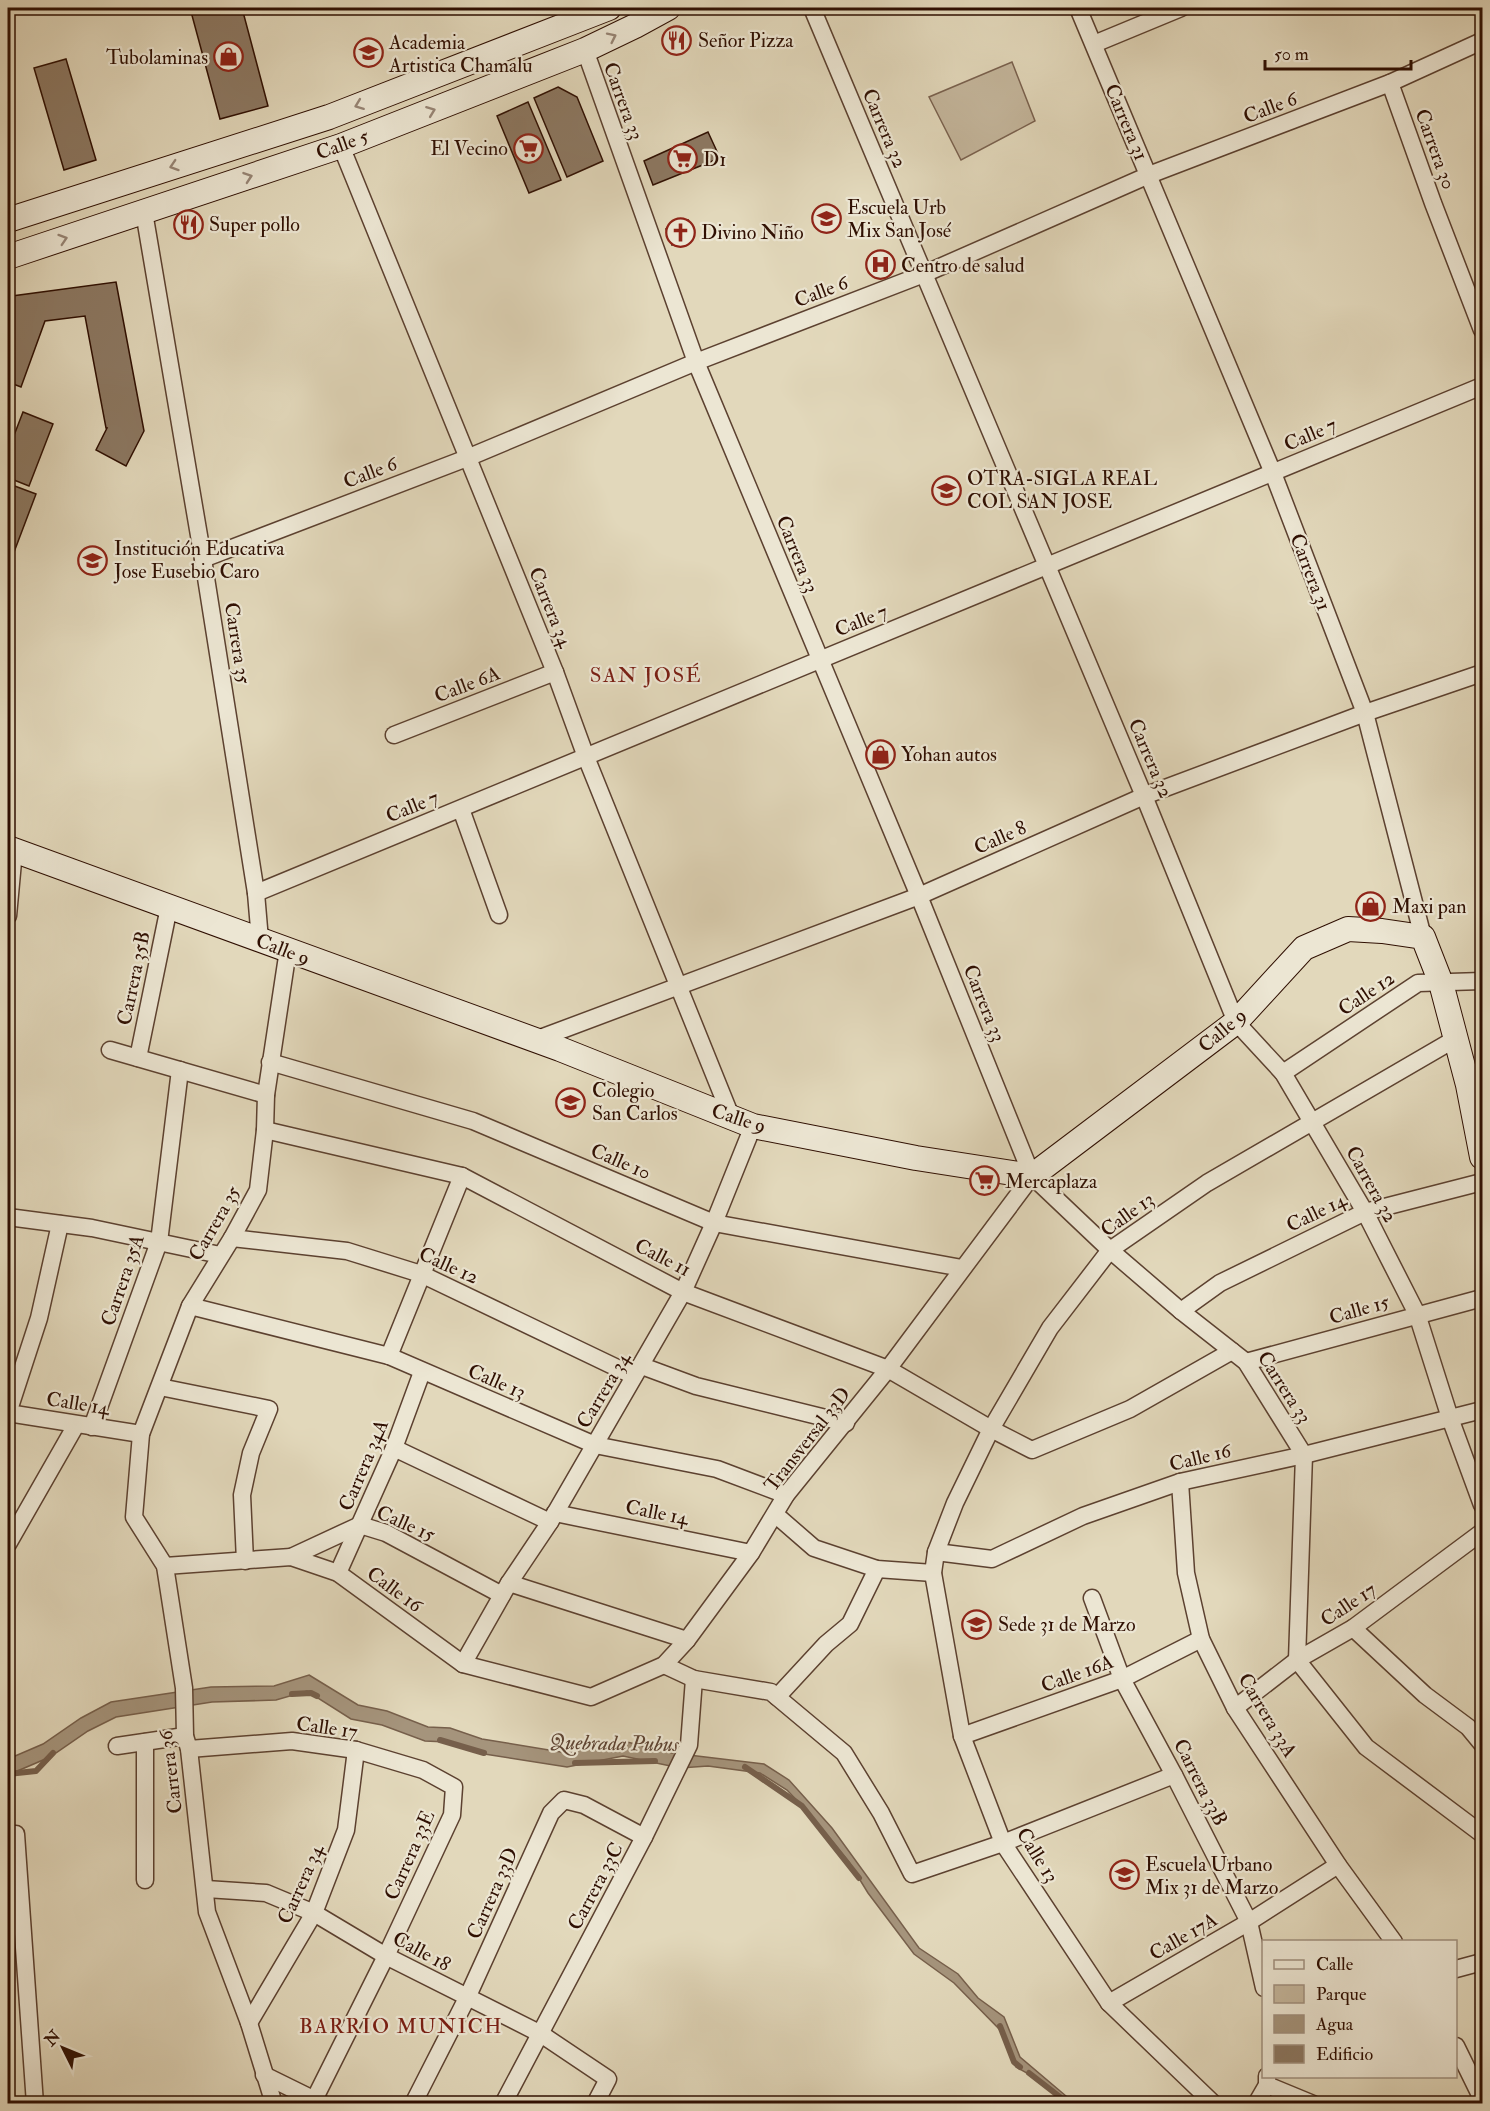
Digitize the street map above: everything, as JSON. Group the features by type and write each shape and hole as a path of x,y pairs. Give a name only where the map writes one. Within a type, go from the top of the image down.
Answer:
{"street":[{"name":"Calle 5","path":"8,220 329,117 577,14 604,8"},
{"name":"Calle 5","path":"8,257 341,146 585,50 668,8"},
{"name":"Carrera 32","path":"812,8 1048,566 1236,1022 1283,1073 1365,1212 1417,1314 1450,1418 1482,1505"},
{"name":"Carrera 31","path":"1078,8 1273,472 1365,713 1423,937 1441,984 1455,1039 1475,1084 1482,1149"},
{"path":"1094,44 1181,8"},
{"name":"Calle 6","path":"203,559 467,458 696,362 924,274 1149,175 1390,83 1482,41"},
{"name":"Carrera 33","path":"585,50 696,362 919,896 1032,1176 1110,1250 1181,1311 1246,1362 1304,1455 1297,1660"},
{"name":"Carrera 30","path":"1390,83 1482,330"},
{"name":"Carrera 34","path":"341,146 555,672 586,757 678,985 742,1122 714,1223 683,1292 553,1518 506,1589 463,1664"},
{"name":"Carrera 35","path":"144,212 203,559 256,893 260,940"},
{"name":"Calle 7","path":"256,893 1482,386"},
{"name":"Calle 6A","path":"394,735 555,672"},
{"name":"Calle 8","path":"535,1040 919,896 1144,796 1365,713 1481,679"},
{"path":"460,808 499,915"},
{"path":"8,916 11,849"},
{"name":"Calle 9","path":"11,849 535,1040 742,1122 916,1158 1032,1176 1236,1022 1304,948 1348,928 1382,930 1423,937"},
{"name":"Carrera 35B","path":"138,1058 170,907"},
{"name":"Carrera 35","path":"141,1434 190,1306 232,1238 258,1190 270,1062 288,950"},
{"name":"Calle 12","path":"1283,1073 1418,983 1482,981"},
{"name":"Calle 13","path":"1214,2103 1109,2003 1003,1843 962,1736 933,1573 936,1552 955,1503 991,1429 1050,1328 1110,1250 1207,1183 1455,1039"},
{"path":"110,1050 266,1095"},
{"name":"Calle 10","path":"270,1062 473,1120 714,1223 963,1268"},
{"name":"Carrera 35A","path":"8,1544 84,1426 159,1242 180,1070"},
{"name":"Calle 11","path":"265,1130 462,1176 683,1292 888,1369 1032,1450 1130,1410 1232,1351"},
{"path":"389,1356 462,1176"},
{"name":"Transversal 33D","path":"591,1697 664,1665 687,1640 751,1553 786,1495 888,1369 1032,1176"},
{"name":"Calle 14","path":"1181,1311 1220,1282 1365,1212 1482,1182"},
{"path":"8,1217 92,1228 220,1255"},
{"path":"8,1413 39,1318 60,1224"},
{"name":"Calle 12","path":"232,1238 347,1251 421,1274 638,1371 846,1423"},
{"name":"Calle 15","path":"1246,1362 1482,1298"},
{"name":"Calle 13","path":"190,1306 389,1356 595,1445 717,1469 786,1495"},
{"name":"Carrera 34A","path":"338,1573 394,1448 422,1372"},
{"path":"160,1387 269,1408 251,1454 242,1495 245,1561"},
{"name":"Calle 16","path":"936,1552 992,1559 1083,1516 1180,1482 1304,1455 1482,1410"},
{"name":"Calle 14","path":"8,1413 141,1434"},
{"name":"Carrera 36","path":"141,1434 134,1517 165,1566 184,1688 187,1743 207,1912 249,2024 274,2103"},
{"name":"Calle 14","path":"394,1448 553,1518 751,1553"},
{"name":"Carrera 33A","path":"1180,1482 1186,1573 1201,1639 1235,1708 1338,1865 1393,1940"},
{"path":"776,1515 814,1548 877,1569 933,1573"},
{"name":"Calle 15","path":"291,1557 360,1525 386,1533 506,1589 687,1640"},
{"name":"Calle 17","path":"1235,1708 1297,1660 1353,1628 1482,1532"},
{"name":"Calle 16","path":"165,1566 291,1557 338,1573 463,1664 591,1697"},
{"path":"777,1697 826,1644 850,1624 877,1569"},
{"name":"Carrera 33B","path":"1092,1598 1122,1679 1249,1922 1262,1983"},
{"path":"1353,1628 1425,1695 1468,1726 1482,1744"},
{"name":"Calle 16A","path":"962,1736 1122,1679 1201,1639"},
{"path":"1297,1660 1366,1747 1482,1834"},
{"path":"664,1665 694,1679 771,1692 844,1753 881,1813 912,1874 1003,1843 1174,1775"},
{"name":"Carrera 33C","path":"503,2103 679,1768 689,1745 694,1679"},
{"path":"145,1742 145,1880"},
{"name":"Calle 17","path":"117,1746 145,1742 291,1742 356,1750 423,1770 454,1787"},
{"name":"Carrera 34","path":"249,2024 314,1912 346,1830 356,1750"},
{"name":"Carrera 33E","path":"319,2102 452,1815 454,1787"},
{"name":"Carrera 33D","path":"413,2103 467,1998 551,1813 564,1800 584,1805 644,1838"},
{"path":"16,1834 35,2103"},
{"name":"Calle 17A","path":"1109,2003 1249,1922 1338,1865"},
{"name":"Calle 18","path":"206,1889 266,1893 314,1912 386,1956 541,2034 608,2079 595,2103"},
{"path":"1457,1968 1482,1962"},
{"path":"1457,2050 1482,2099"},
{"path":"264,2075 319,2102"},
{"path":"1256,2103 1267,2081 1313,2103"}],"green space":[{"path":"1012,62 1035,121 961,160 929,97"}],"water":[{"path":"309,1675 358,1705 387,1711 428,1727 450,1728 482,1739 567,1753 623,1741 672,1753 764,1764 789,1780 832,1828 919,1948 958,1974 978,1998 1004,2017 1020,2057 1066,2096 1060,2103 1052,2103 1059,2096 1041,2081 1016,2067 1002,2032 954,1983 914,1954 868,1893 849,1862 808,1812 787,1790 760,1773 708,1766 680,1768 623,1756 567,1767 478,1753 447,1742 425,1741 382,1725 351,1719 307,1691 276,1700 212,1702 116,1717 88,1731 50,1757 8,1775 8,1759 43,1744 81,1718 111,1702 211,1687 274,1686"}],"building":[{"name":"Tubolaminas","path":"190,8 242,8 268,106 220,119"},
{"path":"66,59 96,160 64,170 34,68"},
{"path":"558,87 577,97 603,161 567,177 534,98"},
{"name":"El Vecino","path":"528,102 561,180 529,193 497,116"},
{"name":"D1","path":"708,132 720,158 653,185 644,161"},
{"name":"Divino Niño","path":"688,220 694,236 672,245 666,229"},
{"path":"116,282 144,431 126,466 96,450 107,428 85,316 45,321 21,387 8,382 8,311 12,296"},
{"path":"23,412 53,424 29,486 14,480 12,485 36,494 8,568 8,451"}],"waterway":[{"name":"Quebrada Pubus","path":"292,1694 311,1693 317,1696"},
{"name":"Quebrada Pubus","path":"440,1740 484,1753"},
{"name":"Quebrada Pubus","path":"8,1774 36,1771 53,1753"},
{"name":"Quebrada Pubus","path":"575,1763 655,1761"},
{"name":"Quebrada Pubus","path":"745,1767 802,1806 859,1878"},
{"name":"Quebrada Pubus","path":"1000,2026 1014,2062 1020,2067"},
{"name":"Quebrada Pubus","path":"1029,2073 1060,2097 1056,2104"}],"place":[{"name":"Señor Pizza","path":"677,40"},
{"name":"Academia Artistica Chamalu","path":"368,53"},
{"name":"Tubolaminas","path":"229,57"},
{"name":"El Vecino","path":"529,148"},
{"name":"D1","path":"682,159"},
{"name":"Escuela Urb Mix San José","path":"826,218"},
{"name":"Super pollo","path":"188,224"},
{"name":"Divino Niño","path":"680,232"},
{"name":"Centro de salud","path":"880,265"},
{"name":"OTRA-SIGLA REAL COL SAN JOSE","path":"946,490"},
{"name":"Institución Educativa Jose Eusebio Caro","path":"93,560"},
{"name":"Yohan autos","path":"880,754"},
{"name":"Maxi pan","path":"1371,906"},
{"name":"Colegio San Carlos","path":"571,1102"},
{"name":"Mercaplaza","path":"984,1181"},
{"name":"Sede 31 de Marzo","path":"977,1624"},
{"name":"Escuela Urbano Mix 31 de Marzo","path":"1124,1875"}],"district":[{"name":"SAN JOSÉ","path":"646,675"},
{"name":"BARRIO MUNICH","path":"401,2026"}]}
